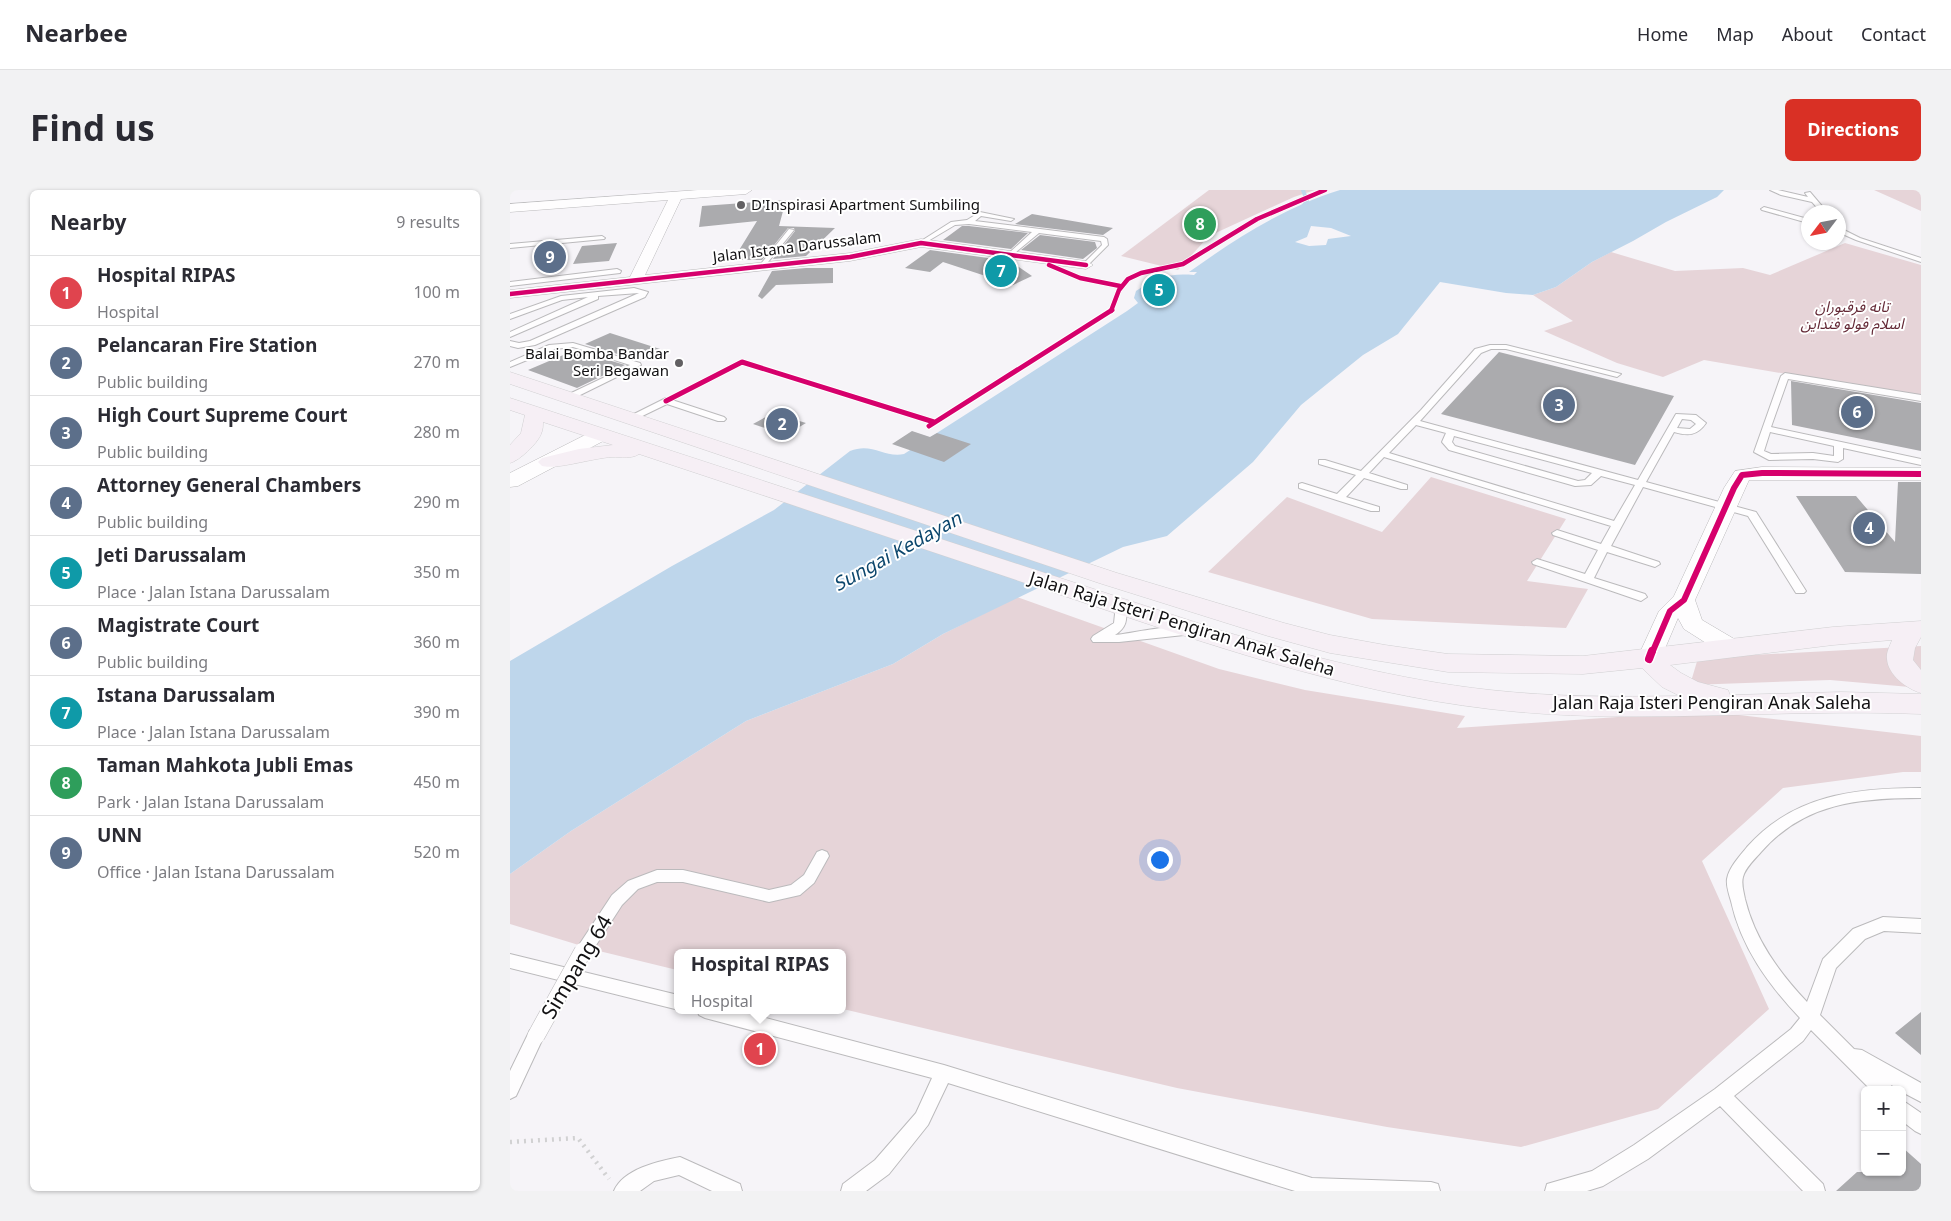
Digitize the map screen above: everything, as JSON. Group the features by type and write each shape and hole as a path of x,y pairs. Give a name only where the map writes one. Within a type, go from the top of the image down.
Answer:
{"main road":[{"name":"Jalan Raja Isteri Pengiran Anak Saleha","path":"510,378 1108,578 1278,630 1330,644 1385,654 1448,663 1583,666 1733,650 1833,636 1915,629"},
{"name":"Jalan Raja Isteri Pengiran Anak Saleha","path":"510,404 1193,631 1317,668 1388,684 1490,699 1583,706 1832,702 1921,704"},
{"path":"510,457 531,434 535,413"},
{"path":"510,469 592,432 621,416"},
{"path":"510,481 549,462 592,432"},
{"path":"549,462 580,454 606,451 661,454"},
{"path":"1915,629 1899,653 1901,667 1921,684"},
{"path":"1649,659 1658,671 1691,691 1751,704"}],"street":[{"path":"510,208 746,190"},
{"path":"636,279 676,196"},
{"name":"Jalan Istana Darussalam","path":"510,294 599,289 636,279 867,255 921,243 1086,265"},
{"path":"1649,659 1670,612 1684,600 1742,475 1844,466 1921,474"},
{"path":"1684,600 1688,617 1692,624 1733,650"}],"lane":[{"path":"1773,190 1813,200"},
{"path":"1802,190 1810,195 1818,205"},
{"path":"1764,210 1801,219"},
{"path":"969,222 980,214 1016,220"},
{"name":"Jalan Istana Darussalam","path":"921,243 953,223 969,222 1104,239 1106,245 1086,265"},
{"path":"762,266 791,230"},
{"path":"1010,255 1037,231"},
{"path":"1846,233 1921,260"},
{"path":"510,246 602,238"},
{"path":"510,284 617,271"},
{"path":"510,317 561,298 599,289 644,292 642,295 532,343 518,346 510,343"},
{"path":"510,334 592,299 599,289"},
{"path":"510,365 552,347 573,345 637,365 568,398"},
{"path":"1339,498 1414,422 1478,351 1490,347 1506,347 1617,374"},
{"path":"1844,466 1813,456 1769,457 1759,452 1785,376 1921,398"},
{"path":"621,416 666,401 721,419"},
{"path":"1414,422 1752,514 1800,591"},
{"path":"1588,579 1672,429"},
{"path":"1766,430 1921,462"},
{"path":"1451,432 1446,442 1452,448 1578,484 1588,483 1598,473"},
{"path":"1839,445 1844,466"},
{"path":"1383,454 1617,525"},
{"path":"1322,462 1404,487"},
{"path":"1302,486 1375,509"},
{"path":"1557,533 1655,564"},
{"path":"1537,562 1641,597"},
{"path":"1119,607 1123,617 1122,622 1116,629 1097,639 1123,639 1167,630 1193,631"},
{"path":"1880,1086 1776,979 1752,943 1738,908 1735,877 1750,854 1771,831 1806,810 1854,796 1898,792 1921,793"},
{"name":"Simpang 64","path":"510,1090 536,1036 583,951 617,900 633,885 657,876 684,876 769,896 795,890 809,879 822,856"},
{"path":"1554,1191 1596,1179 1641,1152 1721,1095 1797,1035 1811,1016 1829,964 1859,934 1883,924 1921,926"},
{"path":"510,961 674,1002"},
{"path":"720,1014 944,1073 1312,1189 1431,1191"},
{"path":"1843,1049 1921,1092"},
{"path":"850,1191 882,1167 922,1118 944,1073"},
{"path":"1721,1095 1816,1191"},
{"path":"1906,1112 1921,1125"},
{"path":"618,1187 650,1173 680,1166 733,1191"}],"path":[{"path":"510,1142 578,1138 618,1187"}],"green space":[{"path":"1209,190 1315,190 1294,197 1209,236 1178,270 1121,256"},
{"path":"1874,190 1921,190 1921,211"},
{"name":"تانه فرقبوران اسلام فولو فنداين","path":"1846,243 1921,265 1921,397 1704,360 1663,377 1617,363 1544,331 1573,321 1533,295 1556,287 1592,262 1611,252 1675,271 1743,268 1770,275 1829,250 1846,250"},
{"path":"1431,477 1566,519 1527,581 1588,589 1566,628 1372,619 1208,572 1287,497 1382,532"},
{"path":"1017,597 1219,669 1305,690 1465,716 1457,728 1704,711 1921,736 1921,772 1903,772 1783,788 1702,861 1769,1009 1658,1109 1521,1147 1387,1127 1177,1088 846,1010 846,949 674,949 674,969 595,950 510,924 510,874 571,831 746,721 893,664 943,634"},
{"path":"1921,646 1921,688 1830,680 1690,685 1698,658"}],"water":[{"name":"Sungai Kedayan","path":"1340,190 1724,190 1717,197 1592,262 1556,287 1533,295 1506,293 1440,282 1398,334 1363,355 1301,405 1253,462 1167,536 1123,547 943,634 893,664 746,721 571,831 510,874 510,661 672,566 774,510 850,451 865,448 890,454 904,454 1127,311 1138,303 1134,298 1136,291 1143,286 1170,275 1194,275 1197,272 1189,272 1225,247 1261,225 1319,197","holes":["1311,226 1331,228 1351,236 1328,239 1326,245 1309,246 1295,242 1307,237"]}],"building":[{"path":"786,200 779,226 835,228 806,256 773,259 795,231 794,228 788,228 762,260 733,260 757,221 699,227 702,206"},
{"path":"1032,214 1113,228 1103,235 1015,224"},
{"path":"962,226 1028,233 1011,249 943,240"},
{"path":"1040,235 1095,242 1097,248 1083,259 1021,250"},
{"path":"617,243 609,261 573,264 582,246"},
{"path":"930,250 1010,261 1032,276 1013,285 943,262 930,272 905,268"},
{"path":"833,268 833,283 776,285 762,299 758,296 772,271"},
{"path":"610,333 660,349 637,360 585,344"},
{"path":"575,350 625,365 577,388 528,370"},
{"path":"1499,352 1674,396 1635,465 1441,414"},
{"path":"1791,381 1921,403 1921,451 1792,425"},
{"path":"773,413 806,423 786,435 753,424"},
{"path":"912,431 930,437 937,433 971,444 944,462 892,444"},
{"path":"1898,482 1921,482 1921,574 1845,572 1796,496 1856,496 1895,542"},
{"path":"1921,1012 1921,1055 1895,1033"},
{"path":"1906,1151 1921,1164 1921,1191 1836,1191 1857,1172 1861,1172 1861,1176 1906,1176"}],"waterway":[{"path":"1302,208 1307,201 1303,190"}],"cycle path":[{"path":"929,426 1111,312 1119,290 1128,279 1141,273 1183,264 1257,219 1325,190"},
{"path":"510,294 850,257 921,243 1086,265"},
{"path":"1049,265 1080,278 1120,286"},
{"path":"666,401 742,362 934,422"},
{"path":"1649,659 1670,611 1684,600 1734,488 1742,475 1762,473 1921,474"}],"place":[{"name":"D'Inspirasi Apartment Sumbiling","path":"741,205"},
{"name":"Taman Mahkota Jubli Emas","path":"1200,224"},
{"name":"UNN","path":"550,257"},
{"name":"Istana Darussalam","path":"1001,271"},
{"name":"Jeti Darussalam","path":"1159,290"},
{"name":"Balai Bomba Bandar Seri Begawan","path":"679,363"},
{"name":"High Court Supreme Court","path":"1559,405"},
{"name":"Magistrate Court","path":"1857,412"},
{"name":"Pelancaran Fire Station","path":"782,424"},
{"name":"Attorney General Chambers","path":"1869,528"},
{"name":"Hospital RIPAS","path":"760,1049"}]}
